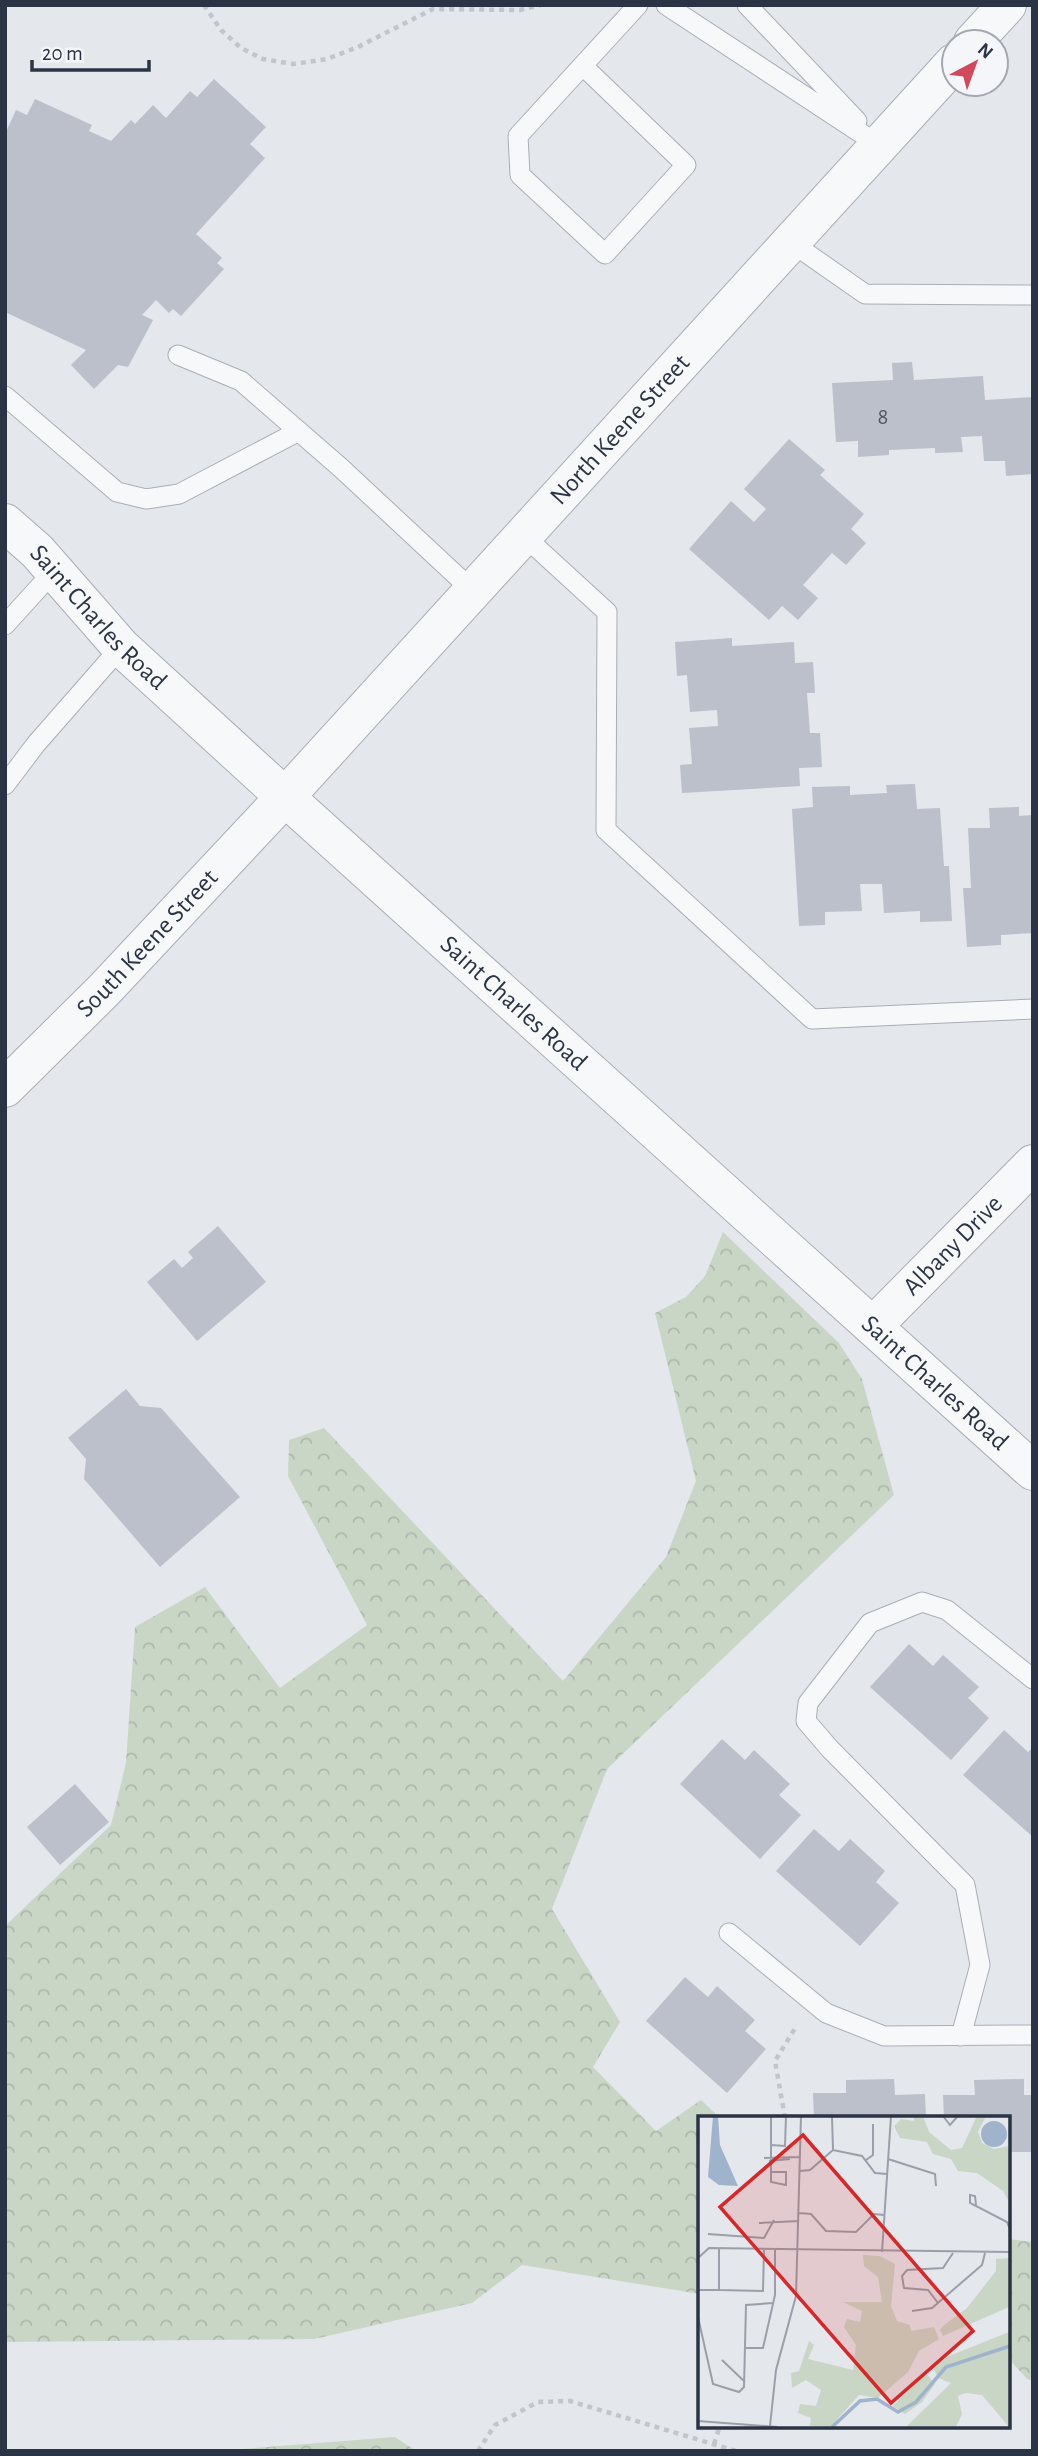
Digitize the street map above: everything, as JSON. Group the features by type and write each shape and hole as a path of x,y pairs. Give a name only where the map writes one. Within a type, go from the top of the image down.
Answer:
{"street":[{"path":"986,28 1007,5"},
{"name":"North Keene Street","path":"285,797 940,78"},
{"name":"Saint Charles Road","path":"5,523 37,551 121,647 1033,1471"},
{"name":"South Keene Street","path":"5,1088 104,990 285,797"},
{"name":"Albany Drive","path":"874,1325 1033,1164"}],"lane":[{"path":"583,66 687,165 605,254 520,175 518,136 638,5"},
{"path":"666,5 879,145"},
{"path":"747,5 879,145"},
{"path":"792,243 865,294 1033,295"},
{"path":"178,355 241,381 341,468 473,591"},
{"path":"5,396 117,492 146,499 179,494 299,431"},
{"path":"524,536 607,612 606,830 812,1019 1033,1009"},
{"path":"5,625 54,571"},
{"path":"5,785 36,744 121,647"},
{"path":"961,2036 980,1965 965,1885 806,1721 808,1703 870,1623 922,1602 947,1610 1033,1679"},
{"path":"729,1933 826,2014 884,2036 1033,2035"}],"path":[{"path":"204,5 221,30 241,48 263,59 293,64 327,59 358,47 433,9 520,10 541,5"},
{"path":"786,2116 775,2061 811,2002"},
{"path":"478,2451 495,2425 538,2402 570,2401 736,2451"},
{"path":"714,2444 719,2428"}],"green space":[{"path":"723,1232 839,1343 862,1379 894,1495 607,1769 552,1909 620,2022 593,2067 656,2131 701,2100 718,2116 698,2116 698,2294 522,2265 472,2303 314,2339 5,2342 5,1926 111,1825 126,1763 135,1627 205,1587 280,1688 367,1625 288,1476 289,1440 324,1428 563,1681 666,1557 696,1481 655,1313 686,1297 705,1276"},
{"path":"1010,2239 1033,2242 1033,2381 1027,2379 1010,2360"},
{"path":"395,2437 416,2451 217,2451"}],"building":[{"path":"214,79 266,127 250,144 265,158 196,234 222,258 217,263 224,269 181,316 173,309 169,313 156,300 142,315 153,320 128,367 118,365 94,389 71,365 86,350 5,312 5,134 16,110 27,115 35,99 92,125 89,131 111,141 131,120 135,124 153,105 166,118 190,91 197,97"},
{"path":"912,362 914,380 983,376 985,400 1033,397 1033,474 1006,476 1005,461 984,461 982,436 961,437 963,452 935,453 935,448 889,450 889,455 858,457 858,441 836,442 832,383 893,380 892,363"},
{"path":"789,439 825,470 820,475 864,514 851,529 866,543 846,565 832,553 803,585 818,598 798,620 782,606 769,620 689,549 731,501 754,522 766,509 744,489"},
{"path":"732,638 732,646 794,642 795,663 813,662 815,693 807,693 810,733 820,733 822,767 799,768 800,786 682,793 680,765 692,764 689,728 718,726 717,710 690,712 687,675 677,676 675,642"},
{"path":"915,784 917,809 940,808 944,866 949,866 952,921 920,922 920,911 884,913 882,884 860,884 862,911 825,912 825,925 799,926 792,809 813,807 812,787 850,786 850,795 887,793 886,785"},
{"path":"1019,807 1019,816 1033,815 1033,933 1001,935 1001,945 967,947 963,888 971,888 968,828 990,828 989,808"},
{"path":"218,1226 266,1282 197,1341 147,1282 174,1259 182,1268 193,1258 188,1252"},
{"path":"126,1389 140,1406 161,1408 240,1497 160,1567 84,1479 86,1459 68,1438"},
{"path":"909,1644 933,1666 943,1655 979,1687 968,1698 989,1718 951,1760 870,1687"},
{"path":"1004,1730 1028,1752 1033,1747 1033,1837 963,1775"},
{"path":"722,1739 745,1760 754,1750 790,1784 779,1795 801,1815 760,1859 680,1784"},
{"path":"75,1784 109,1822 60,1865 27,1827"},
{"path":"814,1829 839,1851 850,1839 885,1871 876,1882 899,1903 860,1946 776,1871"},
{"path":"685,1977 708,1997 717,1986 755,2020 745,2031 766,2049 727,2093 646,2021"},
{"path":"894,2079 895,2095 925,2094 926,2116 814,2116 813,2093 846,2093 846,2080"},
{"path":"1024,2079 1024,2095 1033,2095 1033,2152 1010,2152 1010,2116 944,2116 943,2095 975,2095 974,2080"}]}
